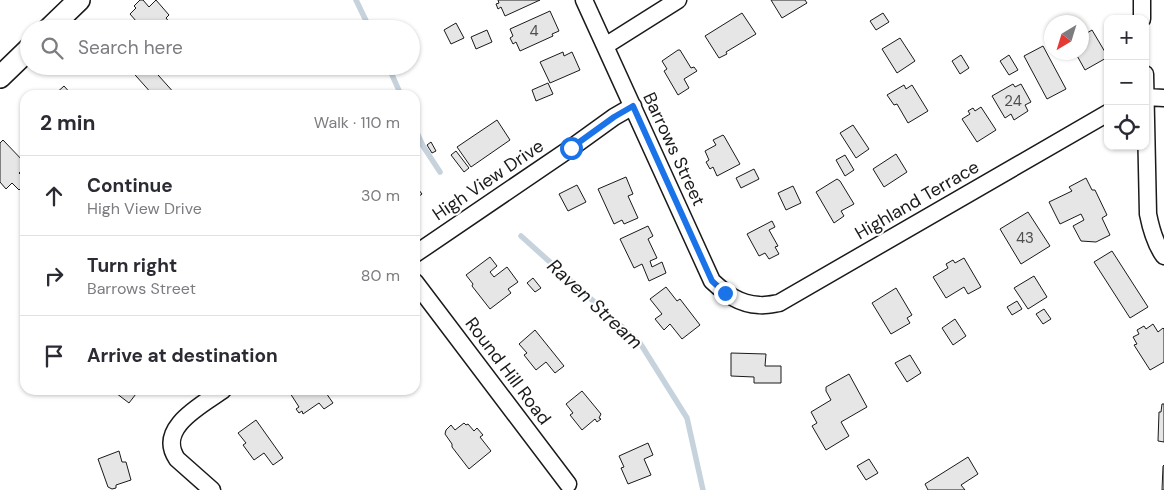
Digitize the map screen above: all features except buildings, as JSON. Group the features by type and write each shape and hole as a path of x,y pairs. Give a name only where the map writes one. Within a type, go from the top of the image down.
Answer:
{"street":[{"path":"59,20 79,0"},
{"name":"Barrows Street","path":"584,0 712,281 725,293 742,302"},
{"path":"604,46 678,0"},
{"path":"1142,0 1142,15"},
{"path":"0,77 20,58"},
{"path":"1149,97 1164,98"},
{"path":"1146,105 1148,214 1152,231 1164,256"},
{"name":"High View Drive","path":"420,251 614,117 633,106"},
{"name":"Highland Terrace","path":"742,302 760,306 779,303 1104,115"},
{"name":"Round Hill Road","path":"420,289 568,484"},
{"path":"212,490 177,459 171,447 174,432 179,423 216,395"}],"waterway":[{"name":"Raven Stream","path":"356,0 366,20"},
{"name":"Raven Stream","path":"392,75 399,90"},
{"name":"Raven Stream","path":"420,139 440,172"},
{"name":"Raven Stream","path":"521,236 640,343 687,418 703,490"}],"route":[{"path":"571,148 614,117 633,106 712,281 725,293"}]}
